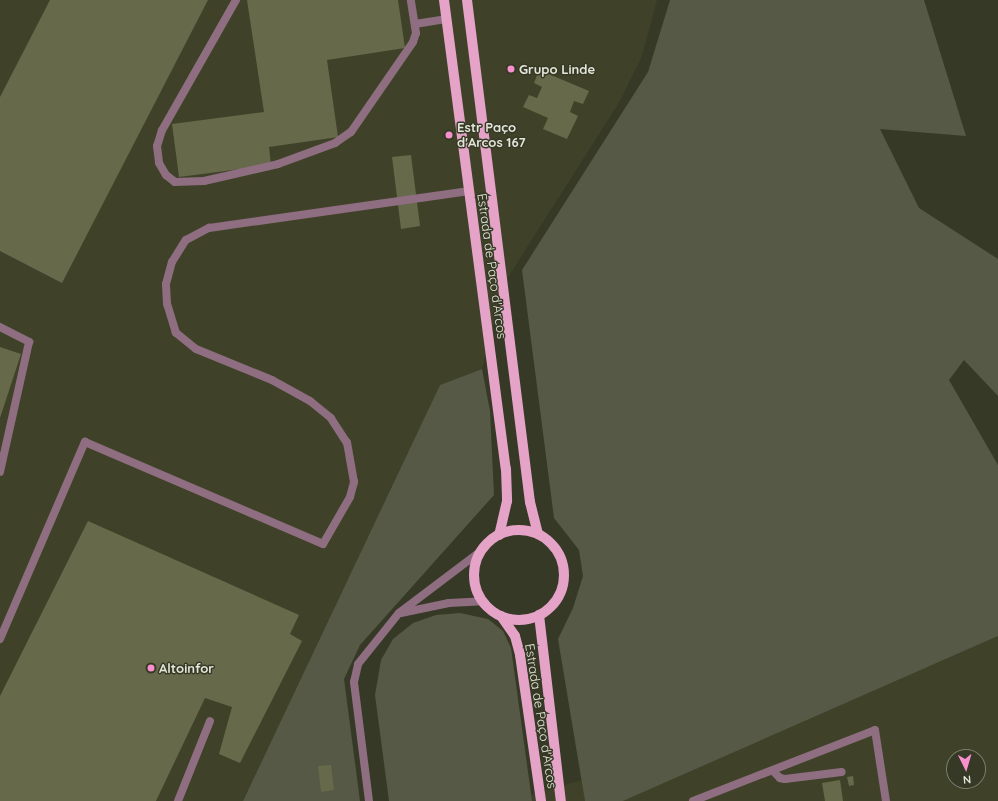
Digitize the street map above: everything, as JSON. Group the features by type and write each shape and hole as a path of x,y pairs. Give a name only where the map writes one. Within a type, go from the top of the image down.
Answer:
{"main road":[{"name":"Estrada de Paço d'Arcos","path":"444,0 506,469 507,501 499,535"},
{"name":"Estrada de Paço d'Arcos","path":"467,0 530,502 538,534"},
{"path":"480,551 499,535 513,530 538,534 550,542 559,553 564,567 564,581 559,595 551,607 539,615 516,619 501,616"},
{"name":"Estrada de Paço d'Arcos","path":"480,551 475,565 474,581 483,601 501,616 515,636 520,655 541,801"},
{"name":"Estrada de Paço d'Arcos","path":"539,615 561,801"}],"street":[{"path":"236,0 162,130 157,146 159,162 166,175 175,182 204,181 278,164 335,143 351,132 414,42 415,24 411,0"},
{"path":"415,24 446,19"},
{"path":"0,639 85,442 323,544 350,497 354,482 347,443 332,418 310,400 196,348 176,333 167,304 166,284 172,262 186,240 209,228 469,191"},
{"path":"0,327 29,342 0,472"},
{"path":"369,801 354,682 358,664 399,613 480,551"},
{"path":"399,613 449,603 483,601"},
{"path":"178,801 210,722"},
{"path":"693,801 875,730 886,801"},
{"path":"773,771 780,778 785,780 842,772"}],"shaded area":[{"path":"0,0 657,0 642,56 620,101 505,282 482,369 440,385 243,801 0,801"},
{"path":"670,0 924,0 966,136 880,129 919,208 998,259 998,396 964,360 949,380 998,465 998,636 623,801 585,801 558,639 573,608 583,576 579,550 554,518 522,270 648,72"},
{"path":"482,369 490,411 494,495 360,645 344,679 360,801 243,801 440,385"},
{"path":"460,613 488,619 503,631 511,648 532,801 389,801 375,695 381,660 393,639 413,623 436,615"},
{"path":"998,636 998,801 623,801"},
{"path":"582,780 585,801 532,801 531,795"}],"building":[{"path":"50,0 208,0 62,283 0,251 0,97"},
{"path":"247,0 398,0 405,48 327,60 338,137 269,147 271,165 179,177 172,124 264,112"},
{"path":"539,70 589,91 583,104 574,101 570,112 578,116 567,139 543,129 548,118 523,107 529,95 537,98 542,87 534,83"},
{"path":"411,155 420,226 401,229 392,157"},
{"path":"0,347 21,354 0,418"},
{"name":"Altoinfor","path":"88,521 299,615 290,634 302,641 240,763 219,754 232,707 205,698 156,801 0,801 0,696"},
{"path":"331,765 334,790 321,792 318,766"},
{"path":"853,776 854,785 849,786 847,777"},
{"path":"840,780 843,801 825,801 822,783"}],"place":[{"name":"Grupo Linde","path":"511,69"},
{"name":"Estr Paço d'Arcos 167","path":"449,135"},
{"name":"Altoinfor","path":"151,668"}]}
